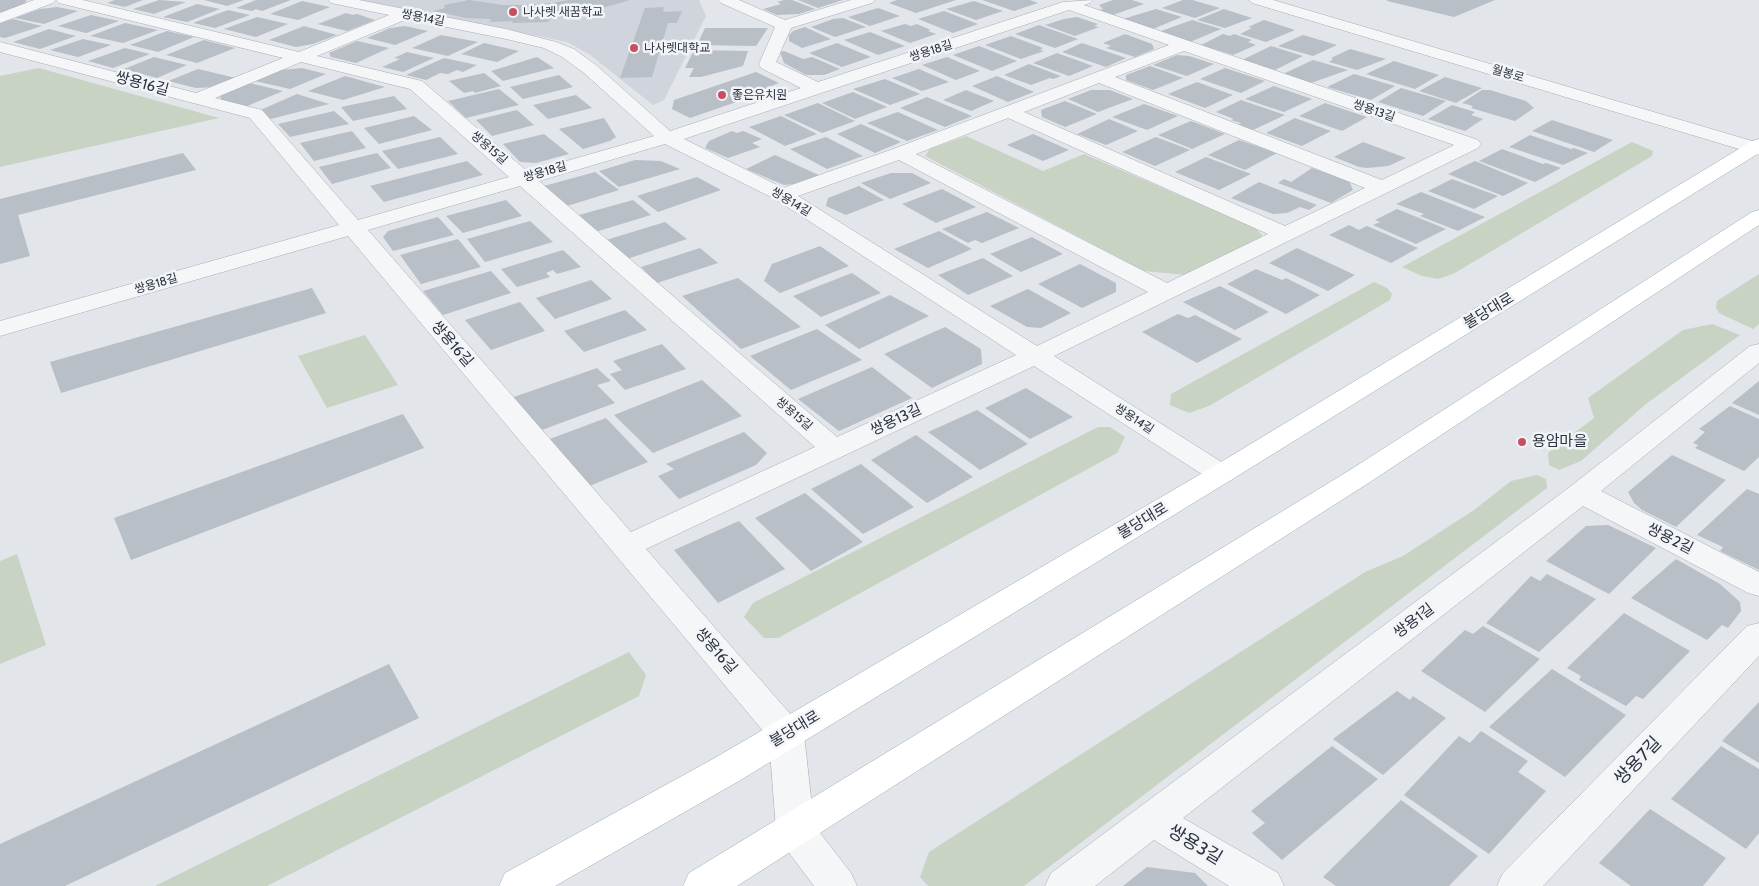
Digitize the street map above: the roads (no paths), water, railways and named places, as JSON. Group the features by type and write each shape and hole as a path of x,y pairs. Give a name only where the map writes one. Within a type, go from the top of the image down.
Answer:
{"main road":[{"name":"불당대로","path":"519,886 726,770 1221,474 1758,147"},
{"path":"703,886 1360,476 1759,216"}],"street":[{"path":"0,18 48,0"},
{"name":"쌍용15길","path":"64,0 299,58 416,84 834,448"},
{"name":"쌍용14길","path":"336,0 506,34 559,49 590,69 667,138 782,195 1221,474"},
{"path":"726,0 784,24 867,0"},
{"name":"월봉로","path":"1257,0 1758,147"},
{"name":"쌍용13길","path":"626,546 1035,356 1471,144 1184,45 1076,3"},
{"name":"쌍용18길","path":"0,329 667,138 1076,3"},
{"path":"197,99 403,14"},
{"path":"784,24 767,64 817,88"},
{"path":"782,195 900,153 1184,45"},
{"name":"쌍용16길","path":"0,47 256,114 786,734"},
{"path":"1098,77 1382,187"},
{"path":"1007,111 1285,234"},
{"path":"900,153 1166,292"},
{"name":"쌍용1길","path":"1065,886 1582,493 1759,351"},
{"name":"쌍용2길","path":"1582,493 1759,585"},
{"name":"쌍용7길","path":"1517,886 1759,636"},
{"path":"786,734 795,830 837,886"},
{"name":"쌍용3길","path":"1153,820 1264,886"}],"place":[{"name":"나사렛 새꿈학교","path":"513,12"},
{"name":"나사렛대학교","path":"634,48"},
{"name":"좋은유치원","path":"722,95"},
{"name":"용암마을","path":"1522,442"}]}
